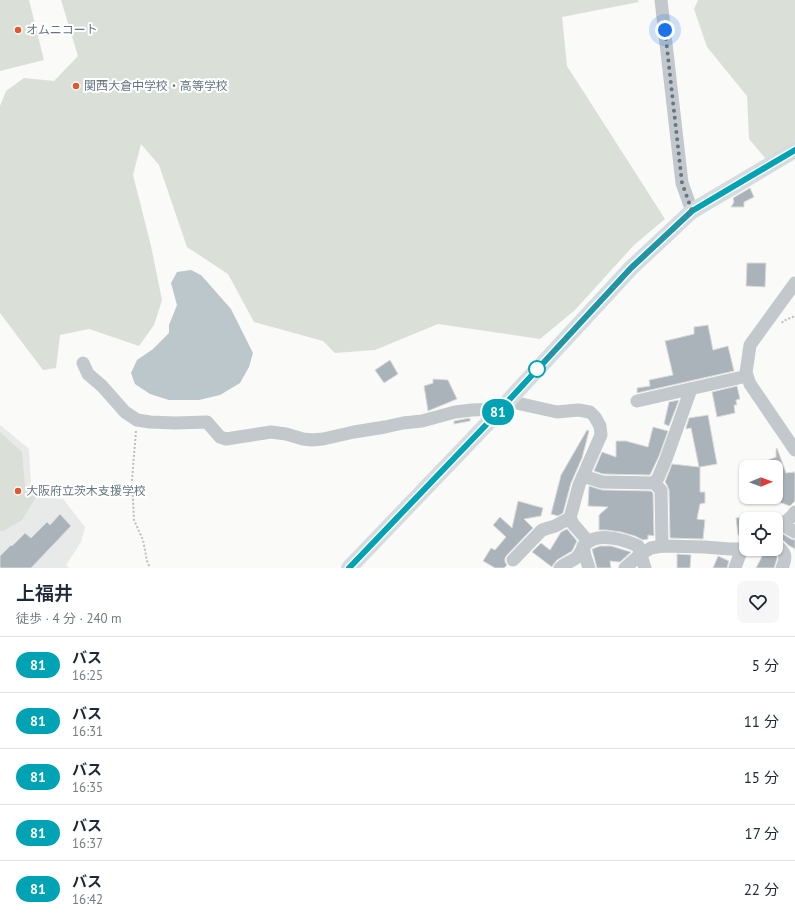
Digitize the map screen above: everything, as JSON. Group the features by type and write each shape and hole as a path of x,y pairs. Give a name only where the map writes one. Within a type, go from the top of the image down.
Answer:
{"main road":[{"path":"349,568 504,405 631,268 692,211 795,150"}],"street":[{"path":"661,0 682,183 692,211"},
{"path":"795,283 750,345 746,373 750,384 795,450"},
{"path":"83,363 88,374 102,386 125,412 137,420 175,424 207,422 220,437 226,439 271,432 286,434 303,439 323,439 403,423 422,421 455,412 504,405 557,412 578,410 590,412 600,426 601,435 579,486 570,518 586,544 585,556 589,568"},
{"path":"637,401 747,376"},
{"path":"654,483 658,478 666,459 691,389"},
{"path":"583,476 602,482 654,483 661,490 662,546"},
{"path":"513,560 542,530 555,526 570,518"},
{"path":"783,529 791,522"},
{"path":"560,568 576,558 586,544 598,538 623,540 638,546 645,568"},
{"path":"625,568 640,554 651,548 662,546 739,549"},
{"path":"782,568 785,562 785,555 783,551"},
{"path":"734,568 741,556"}],"path":[{"path":"137,420 132,480 134,520 143,540 147,561 150,568"}],"shaded area":[{"name":"オムニコート","path":"0,0 29,0 44,60 0,71"},
{"path":"61,0 638,0 639,2 562,17 567,66 665,219 634,245 575,310 540,339 438,324 375,350 335,353 323,341 254,322 228,274 187,247 159,165 141,144 133,175 151,246 162,300 154,325 139,346 89,329 60,335 56,368 43,370 0,313 0,106 6,91 24,78 54,81 78,56"},
{"path":"698,0 795,0 795,142 766,159 749,139 747,96 707,47 694,9"},
{"path":"191,270 201,275 231,309 253,353 249,367 240,383 220,395 199,400 169,400 150,394 135,384 131,373 137,360 153,349 169,333 169,325 177,305 171,283 177,272"},
{"name":"大阪府立茨木支援学校","path":"0,425 29,449 31,485 43,498 63,499 85,527 81,542 66,565 69,568 0,568"},
{"path":"0,432 22,452 25,486 36,497 22,520 3,531 0,531"}],"building":[{"path":"750,188 754,197 744,202 744,207 731,207 734,202 733,198"},
{"path":"747,263 766,263 765,287 746,286"},
{"path":"708,325 713,350 728,346 734,371 637,393 637,388 650,386 649,380 673,375 665,341 694,334 694,327"},
{"path":"390,360 398,374 384,383 375,370"},
{"path":"433,379 448,380 457,399 428,411 424,386 433,383"},
{"path":"737,386 740,399 736,400 737,405 734,405 735,413 717,417 712,392"},
{"path":"679,400 669,426 664,424 669,402"},
{"path":"708,415 717,464 700,467 700,492 705,492 705,503 700,504 697,519 705,520 703,539 670,538 669,490 665,482 672,464 699,467 691,428 686,428 689,418"},
{"path":"470,418 470,421 454,424 454,421"},
{"path":"653,427 668,431 650,475 603,474 594,471 602,452 616,457 616,441 626,441 648,447"},
{"path":"587,430 589,431 582,458 571,483 563,513 558,516 551,514 561,475"},
{"path":"777,448 781,460 768,460 776,457"},
{"path":"783,465 786,473 795,472 795,501 790,506 783,504"},
{"path":"589,486 602,490 651,491 653,493 654,536 648,535 648,539 643,540 621,532 599,530 599,515 608,507 588,506"},
{"path":"518,501 543,508 541,516 524,519 533,528 507,555 505,562 507,565 504,568 495,568 483,561 491,548 495,550 506,537 493,525 500,517 512,528"},
{"path":"60,514 71,526 31,568 0,568 0,556 11,545 12,546 25,533 31,538 47,522 50,525"},
{"path":"736,518 739,518 739,535 738,535"},
{"path":"567,529 577,541 572,551 557,560 552,567 532,552 541,543 550,550 561,532"},
{"path":"783,534 795,540 795,549 788,545 784,541"},
{"path":"600,546 611,546 631,552 620,562 610,561 611,568 597,568 592,549"},
{"path":"677,554 691,555 690,568 677,568"},
{"path":"718,556 729,561 727,568 713,568"},
{"path":"762,556 777,556 774,568 756,568"}],"bus line":[{"name":"81","path":"349,568 485,426 631,268 692,211 795,150"}],"place":[{"name":"オムニコート","path":"18,30"},
{"name":"関西大倉中学校・高等学校","path":"76,86"},
{"name":"大阪府立茨木支援学校","path":"18,491"}],"route":[{"path":"537,369 631,268 692,211 682,183 665,30"}]}
